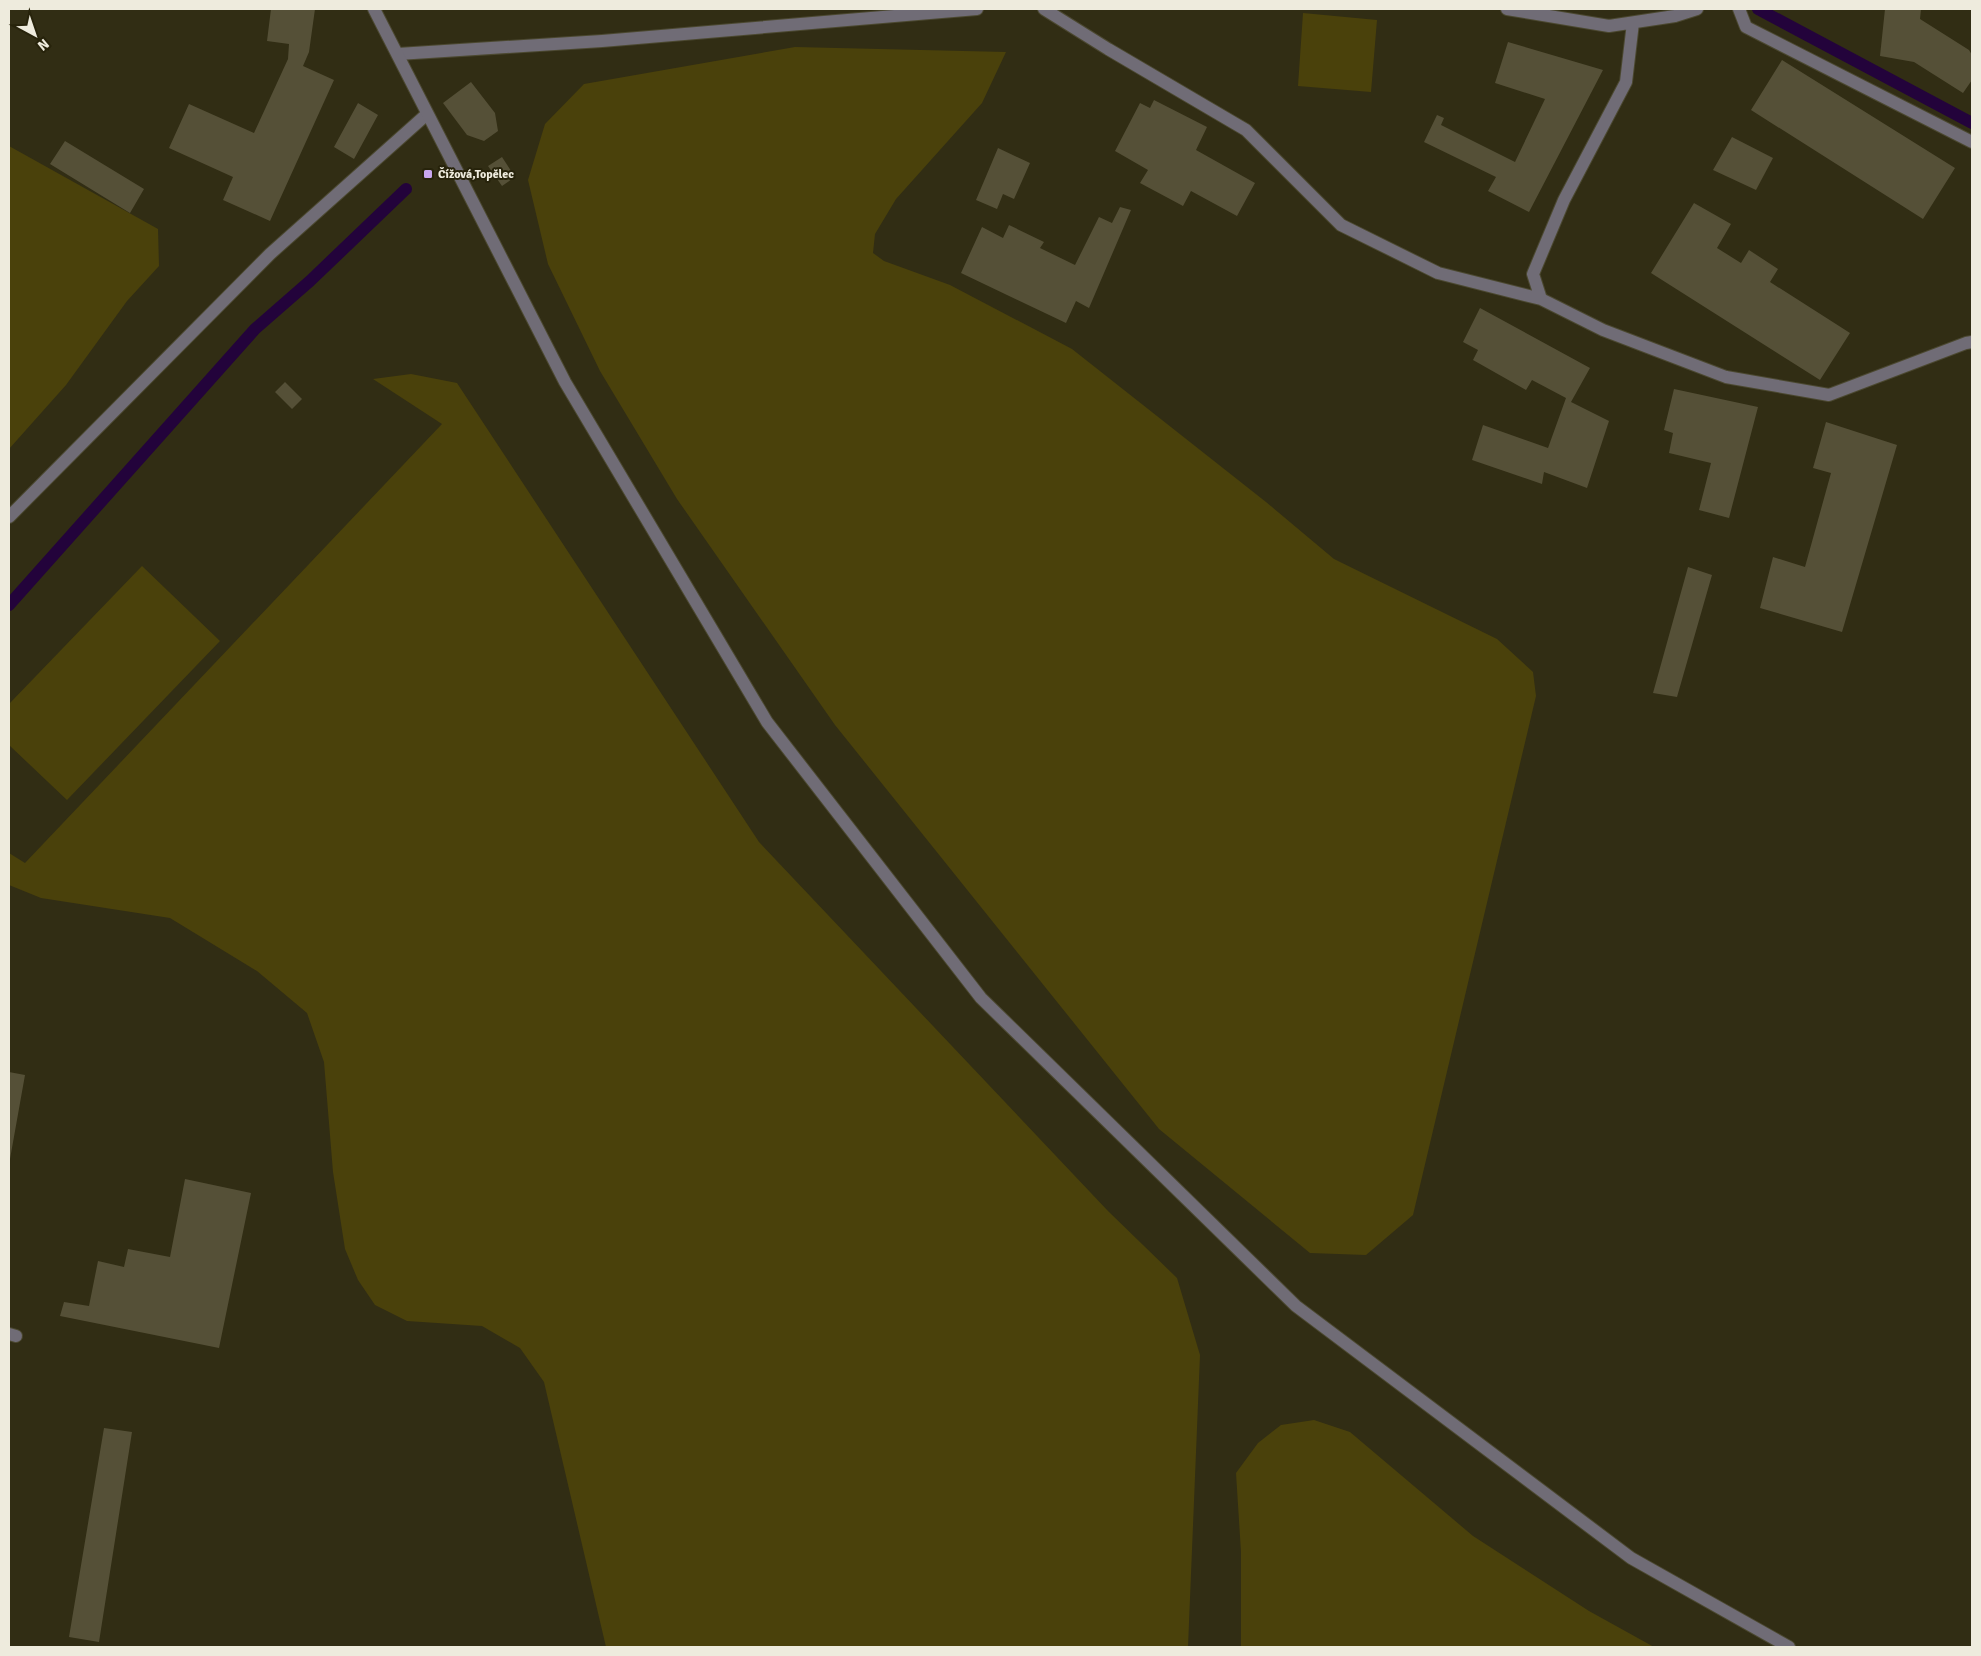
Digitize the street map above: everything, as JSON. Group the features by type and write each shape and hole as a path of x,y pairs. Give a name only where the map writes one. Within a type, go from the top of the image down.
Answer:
{"street":[{"path":"374,9 565,382 767,722 981,998 1296,1306 1631,1558 1789,1647"},
{"path":"398,54 602,42 977,9"},
{"path":"1044,9 1246,130 1341,225 1438,273 1541,298 1603,330 1726,377 1830,395 1966,342 1972,342"},
{"path":"1506,9 1609,26 1675,16 1697,9"},
{"path":"1739,9 1746,27 1972,142"},
{"path":"1541,298 1533,274 1564,200 1626,82 1634,22"},
{"path":"9,518 270,254 427,114"}],"shaded area":[{"path":"1303,13 1377,20 1371,92 1298,86"},
{"path":"795,47 1006,52 982,103 896,199 875,234 873,253 884,261 950,285 1072,349 1266,502 1334,559 1497,639 1533,672 1536,696 1413,1215 1366,1255 1310,1253 1159,1129 835,725 677,499 600,371 548,264 528,180 545,124 584,84"},
{"path":"9,146 158,229 159,266 127,301 66,385 9,449"},
{"path":"411,374 457,383 759,842 1108,1211 1177,1278 1200,1355 1188,1647 606,1647 544,1382 520,1348 482,1326 407,1321 375,1305 358,1280 345,1249 333,1172 324,1062 307,1013 257,971 170,918 41,898 9,885 9,853 25,863 442,424 373,379"},
{"path":"142,566 220,641 67,800 9,745 9,704"},
{"path":"1314,1420 1350,1432 1473,1536 1589,1611 1654,1647 1241,1647 1241,1552 1236,1473 1258,1443 1281,1425"}],"building":[{"path":"271,9 315,9 309,52 303,66 334,80 270,221 223,200 233,177 169,148 189,104 254,133 288,59 289,44 267,41"},
{"path":"1885,9 1921,9 1920,19 1969,50 1972,55 1972,80 1963,93 1914,62 1880,56"},
{"path":"1508,42 1603,70 1529,212 1488,191 1496,177 1424,142 1437,115 1444,118 1441,125 1515,162 1545,99 1495,83"},
{"path":"1782,60 1955,168 1923,219 1751,110"},
{"path":"471,82 495,113 498,131 484,141 467,135 443,103"},
{"path":"1154,100 1207,127 1196,150 1255,183 1237,216 1191,191 1183,206 1140,183 1148,170 1115,151 1140,103 1150,108"},
{"path":"358,103 378,115 354,159 334,147"},
{"path":"1732,137 1773,158 1756,190 1713,170"},
{"path":"65,141 144,189 130,213 50,164"},
{"path":"998,148 1030,163 1014,199 1003,194 997,209 976,200"},
{"path":"502,157 515,177 502,186 488,166"},
{"path":"1694,203 1731,224 1717,248 1741,263 1749,250 1778,269 1770,282 1850,333 1820,380 1651,273"},
{"path":"1120,207 1131,210 1089,308 1076,301 1066,323 961,273 982,227 1003,238 1009,225 1044,242 1040,248 1075,265 1099,217 1112,223"},
{"path":"1480,308 1590,368 1571,402 1609,421 1587,488 1544,472 1542,484 1472,460 1483,425 1548,448 1566,398 1532,380 1526,390 1473,360 1478,350 1463,342"},
{"path":"285,382 302,399 292,409 275,392"},
{"path":"1674,389 1758,407 1729,518 1699,510 1711,463 1669,453 1673,433 1664,430"},
{"path":"1826,422 1897,445 1842,632 1760,608 1773,557 1805,567 1831,473 1813,468"},
{"path":"1688,567 1712,575 1677,697 1653,693"},
{"path":"9,1072 25,1075 10,1159 9,1159"},
{"path":"185,1179 251,1193 219,1348 60,1316 64,1302 89,1306 98,1261 124,1267 128,1249 170,1257"},
{"path":"104,1428 132,1432 99,1642 69,1637"}],"waterway":[{"path":"1758,9 1972,123"},
{"path":"9,605 255,329 310,281 406,189"}],"place":[{"name":"Čížová,Topělec","path":"428,174"}]}
